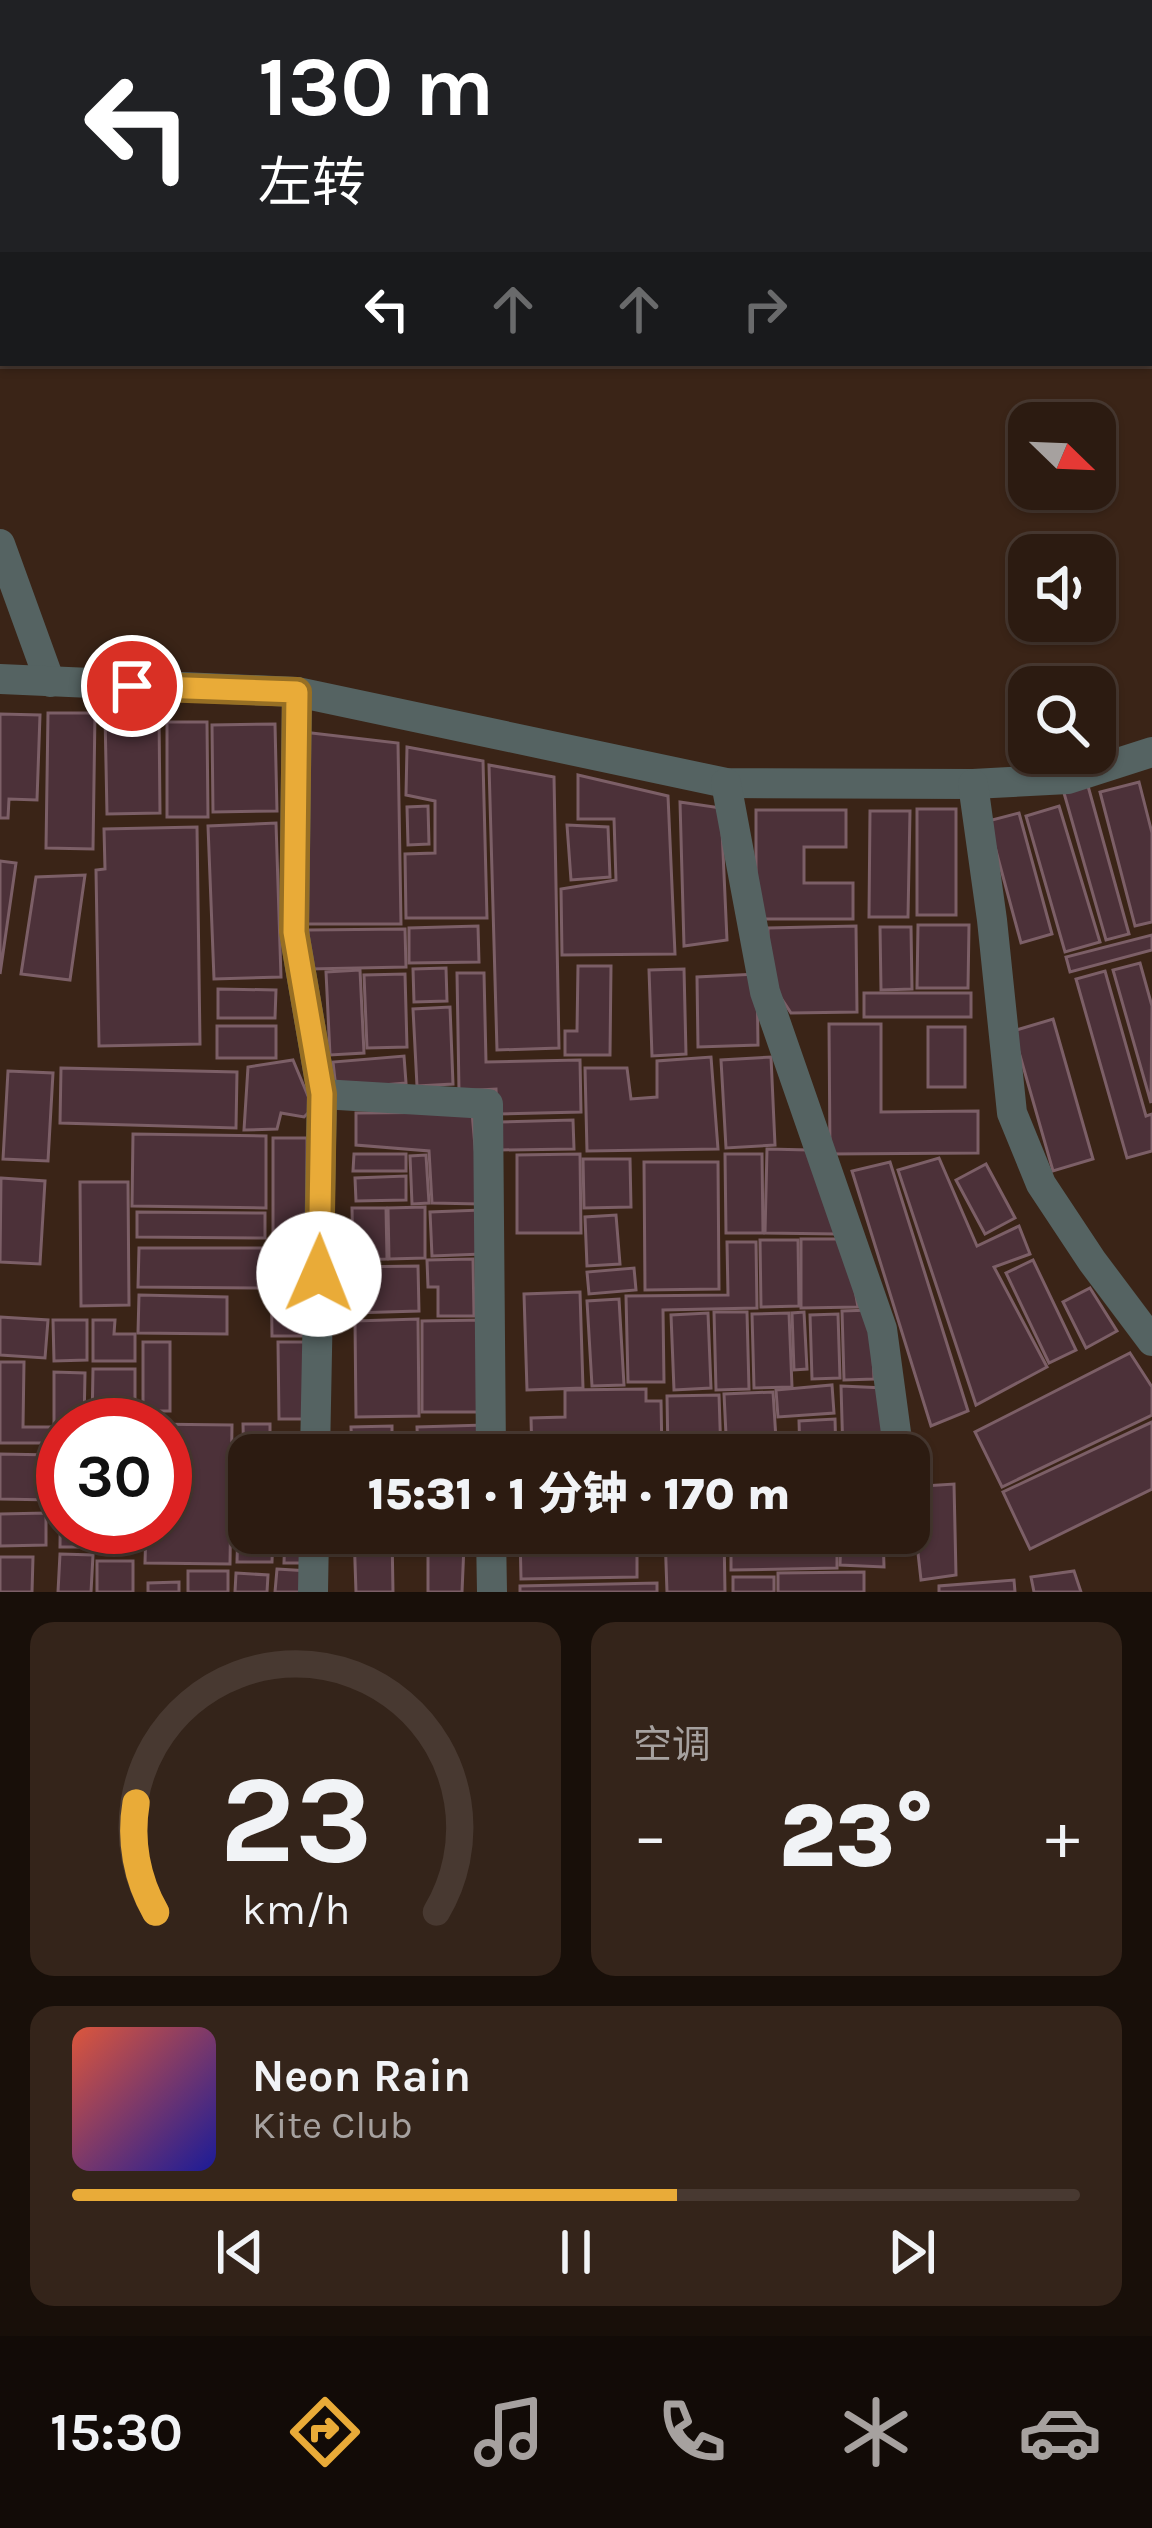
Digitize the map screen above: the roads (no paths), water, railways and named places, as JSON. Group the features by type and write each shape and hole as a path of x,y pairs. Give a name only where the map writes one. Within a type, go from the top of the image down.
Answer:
{"street":[{"path":"0,544 50,682"},
{"path":"0,679 297,692 726,783 973,784 1068,779 1152,752"},
{"path":"297,692 294,932 322,1094 315,1434"},
{"path":"726,783 765,992 881,1329 896,1434"},
{"path":"973,784 1012,1113 1041,1184 1152,1341"},
{"path":"322,1094 488,1105 491,1434"},
{"path":"313,1592 314,1554"},
{"path":"491,1554 492,1592"}]}
